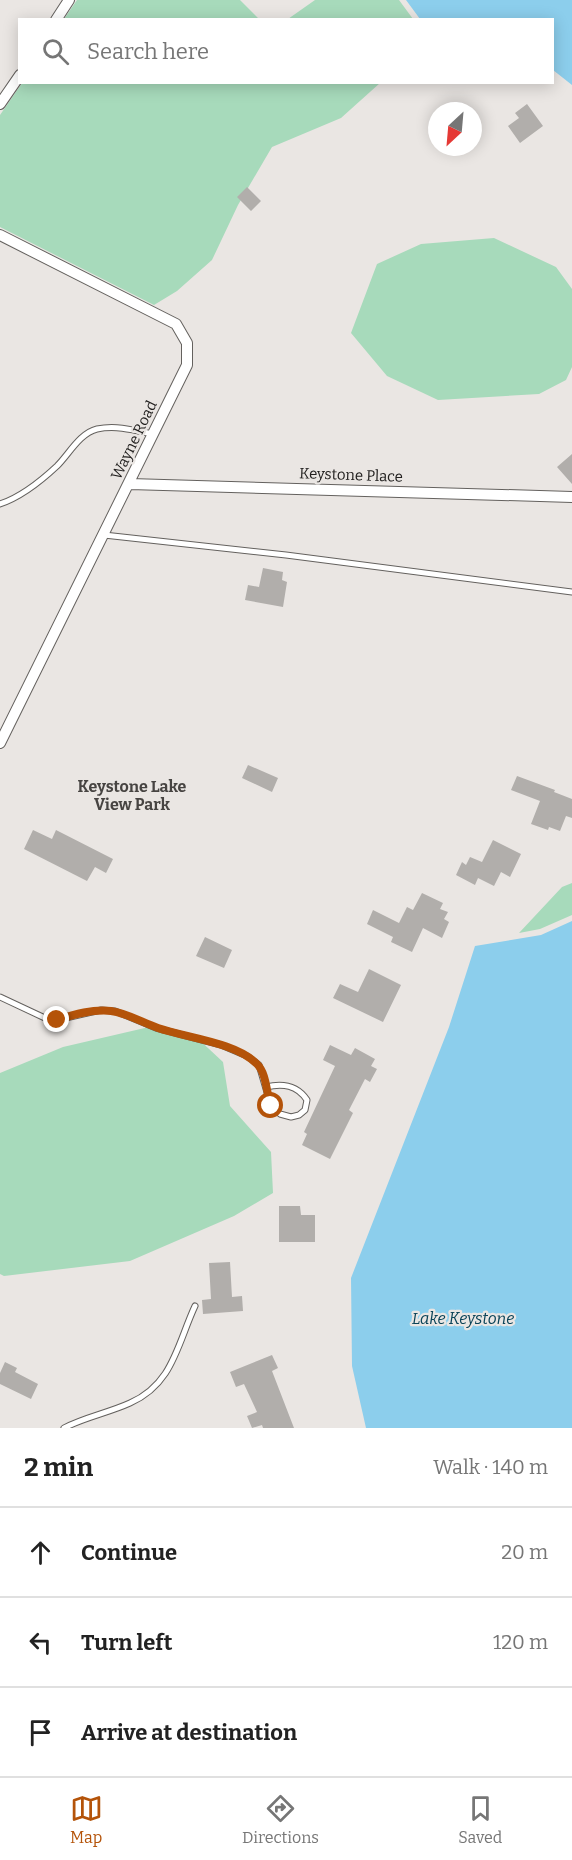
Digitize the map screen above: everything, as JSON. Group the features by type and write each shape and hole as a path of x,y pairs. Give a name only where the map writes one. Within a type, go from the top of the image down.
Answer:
{"street":[{"path":"57,18 69,0"},
{"path":"0,104 18,78"},
{"name":"Wayne Road","path":"0,235 176,324 187,343 187,365 0,743"},
{"name":"Keystone Place","path":"130,484 572,497"}],"lane":[{"path":"0,504 30,489 57,465 77,442 95,429 122,427 154,434"},
{"path":"104,535 286,555 572,592"},
{"path":"0,997 47,1019 57,1020 101,1010 115,1011 156,1028 221,1045 247,1056 259,1065 271,1106 280,1114 291,1117 305,1110 307,1100 301,1092 278,1084 266,1087"},
{"path":"64,1428 129,1404 144,1396 158,1384 168,1371 195,1306"}],"green space":[{"path":"77,0 240,0 258,18 65,18"},
{"path":"315,0 399,0 412,18 289,18"},
{"path":"21,84 379,84 341,118 272,147 238,205 212,260 177,291 154,305 0,227 0,115"},
{"path":"494,238 556,267 572,289 572,367 566,380 539,394 438,400 387,376 351,333 377,264 421,244"},
{"path":"572,883 572,915 540,929 519,933 562,887"},
{"path":"149,1027 194,1035 223,1062 230,1106 271,1152 273,1193 234,1216 130,1261 4,1276 0,1274 0,1073 63,1047"}],"water":[{"path":"406,0 572,0 572,85 554,71 554,18 419,18"},
{"name":"Lake Keystone","path":"572,921 572,1428 366,1428 352,1366 351,1278 449,1027 475,946 541,935"}],"building":[{"path":"527,104 543,126 520,143 508,126 519,118 515,113"},
{"path":"247,187 261,201 251,211 237,197"},
{"path":"572,454 572,484 557,467"},
{"path":"263,568 283,572 282,580 287,582 283,607 245,600 248,585 259,587"},
{"path":"248,765 278,778 272,792 242,778"},
{"path":"517,776 572,799 572,818 566,816 560,831 549,827 548,830 531,824 540,801 511,790"},
{"path":"33,830 52,839 56,830 113,859 106,873 95,867 87,881 24,849"},
{"path":"493,840 521,854 510,877 501,872 494,886 478,878 475,885 456,875 462,862 466,865 470,857 482,862"},
{"path":"422,893 443,903 440,909 448,912 444,919 449,922 442,938 423,928 412,952 391,942 393,937 367,924 373,910 399,923 407,907 413,910"},
{"path":"205,937 232,950 224,968 196,956"},
{"path":"369,969 401,985 383,1022 333,998 340,984 358,992"},
{"path":"330,1045 351,1055 355,1048 375,1059 371,1066 377,1069 370,1082 365,1079 349,1110 353,1113 330,1159 302,1145 307,1134 304,1132 335,1066 323,1060"},
{"path":"279,1206 300,1206 301,1215 315,1215 315,1242 279,1242"},
{"path":"230,1262 232,1297 242,1296 243,1311 203,1314 202,1300 211,1299 209,1263"},
{"path":"272,1355 278,1368 272,1371 294,1428 263,1428 262,1425 252,1428 247,1416 257,1412 244,1384 236,1387 230,1372"},
{"path":"5,1362 17,1368 15,1372 38,1384 31,1399 0,1384 0,1373"}],"district":[{"name":"Keystone Lake View Park","path":"132,795"}],"route":[{"path":"57,1020 84,1012 115,1011 156,1028 175,1034 194,1036 221,1045 247,1056 259,1065 271,1106"}]}
